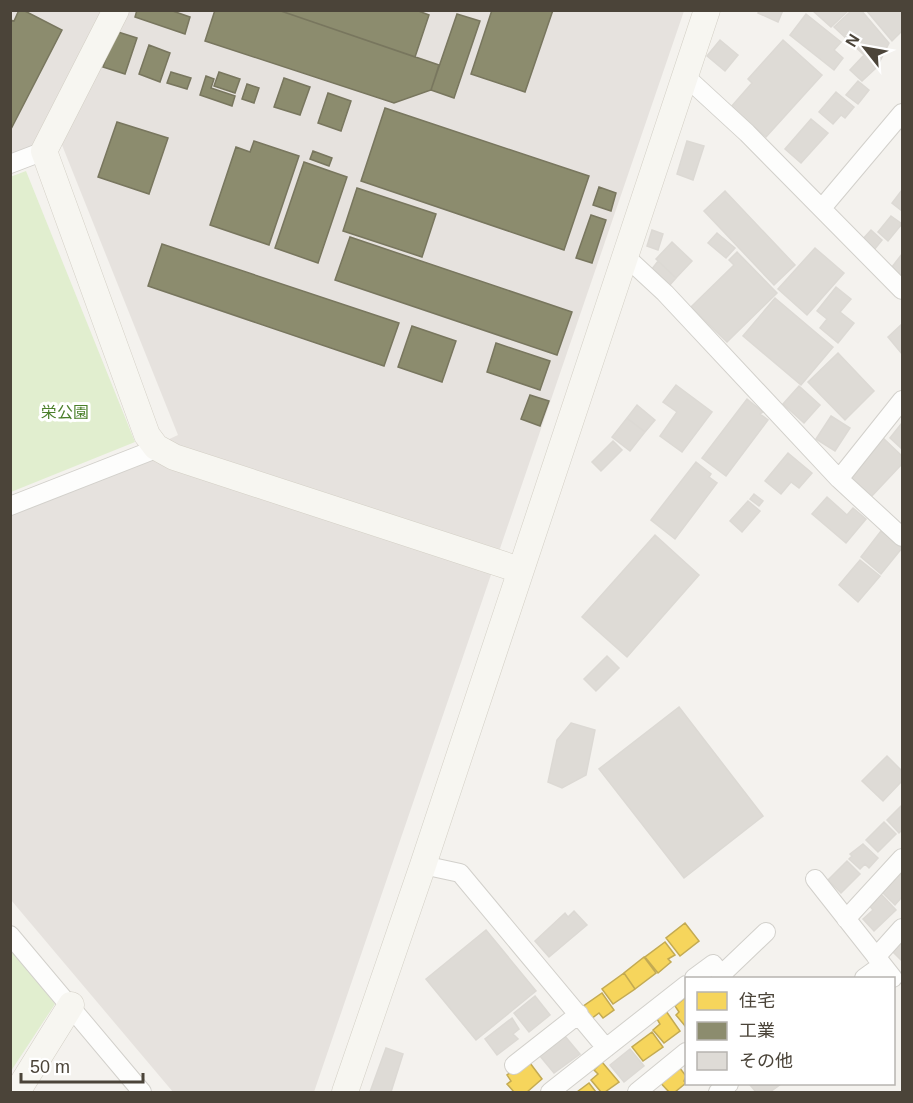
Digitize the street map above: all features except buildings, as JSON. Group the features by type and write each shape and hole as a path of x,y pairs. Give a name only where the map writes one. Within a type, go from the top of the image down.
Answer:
{"street":[{"path":"10,164 44,151 116,10"},
{"path":"345,1092 423,865 707,10"},
{"path":"685,76 747,133 903,290"},
{"path":"822,208 903,113"},
{"path":"44,151 147,435 156,447 174,457 520,570"},
{"path":"625,256 665,293 839,479 903,537"},
{"path":"839,479 903,400"},
{"path":"10,506 156,447"},
{"path":"846,919 903,858"},
{"path":"423,865 460,873 606,1048"},
{"path":"815,879 886,970"},
{"path":"867,977 886,970 903,928"},
{"path":"695,977 712,964 723,977 766,932"},
{"path":"10,935 142,1092"},
{"path":"550,1092 685,987"},
{"path":"17,1092 71,1005"},
{"path":"514,1065 579,1014"},
{"path":"637,1092 685,1054"}],"shaded area":[{"path":"11,11 684,11 314,1092 173,1092 11,900 10,514 178,435 60,140 11,157"}],"green space":[{"name":"栄公園","path":"26,171 135,442 11,492 10,177"},
{"path":"11,949 55,1004 11,1071"}]}
